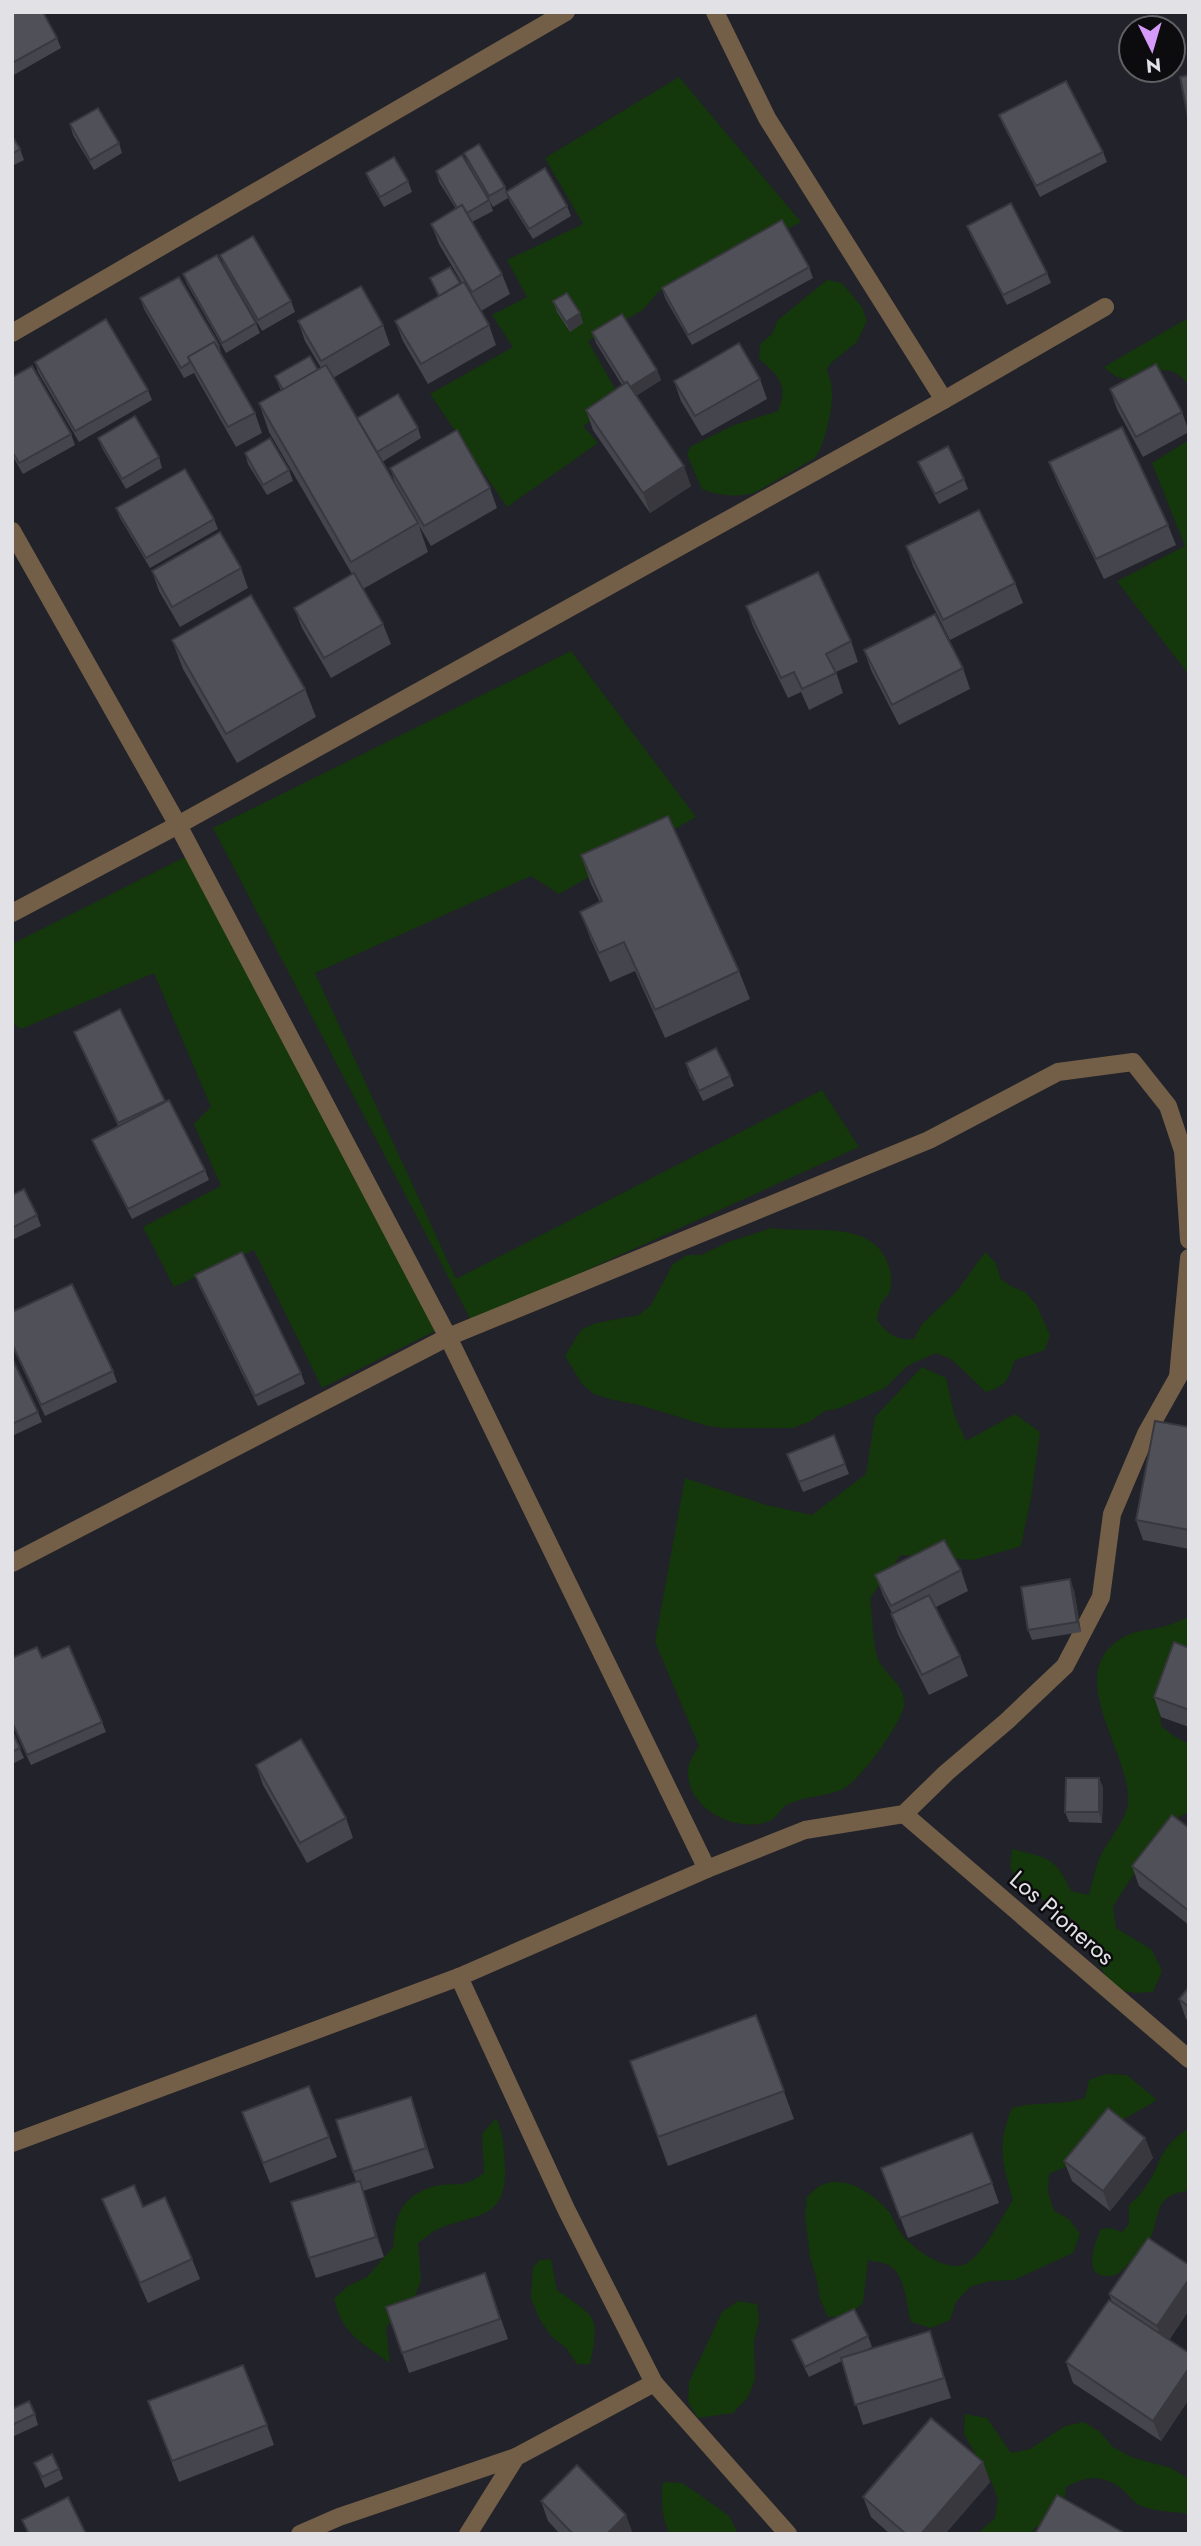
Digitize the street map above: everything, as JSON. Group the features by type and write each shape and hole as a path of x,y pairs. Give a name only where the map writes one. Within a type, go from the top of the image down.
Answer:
{"street":[{"path":"12,333 566,12"},
{"path":"715,12 767,118 944,400"},
{"path":"12,913 178,825 944,400 1105,307"},
{"path":"12,531 178,825 448,1337 707,1869"},
{"path":"12,1563 448,1337 929,1140 1058,1072 1133,1062 1168,1106 1184,1151 1189,1240"},
{"path":"12,2143 459,1977 707,1869 805,1830 904,1814 1065,1666 1101,1597 1112,1514 1146,1434 1184,1374 1189,1258"},
{"name":"Los Pioneros","path":"904,1814 1189,2059"},
{"path":"459,1977 566,2209 654,2383 788,2534"},
{"path":"300,2534 339,2517 516,2458 654,2383"},
{"path":"468,2534 516,2458"}],"green space":[{"path":"679,77 801,222 658,292 643,310 588,341 622,401 583,426 598,443 507,507 430,394 513,347 492,315 527,297 507,260 583,224 545,158"},
{"path":"827,280 842,283 862,307 867,321 857,342 827,369 832,389 831,408 819,452 815,458 750,494 729,495 702,489 687,455 690,447 734,425 778,411 782,388 777,376 759,359 760,344 772,334 778,320"},
{"path":"1189,314 1189,386 1171,371 1163,370 1128,379 1116,376 1104,367 1188,318"},
{"path":"1189,440 1189,675 1117,581 1185,546 1152,463"},
{"path":"571,651 696,817 559,894 531,876 315,973 456,1279 822,1090 859,1147 472,1322 213,828"},
{"path":"189,855 443,1327 322,1388 254,1250 174,1287 143,1227 221,1186 194,1124 211,1107 154,973 21,1029 12,1023 12,944"},
{"path":"772,1228 854,1234 880,1249 889,1267 891,1284 889,1293 880,1306 877,1320 889,1333 902,1339 914,1339 922,1324 957,1291 985,1252 996,1263 1000,1278 1025,1292 1036,1304 1050,1335 1045,1350 1015,1360 1006,1381 986,1392 951,1359 936,1353 907,1366 885,1388 840,1408 825,1411 809,1422 793,1428 708,1426 594,1394 582,1384 565,1356 581,1330 596,1323 639,1315 651,1305 673,1264 687,1255 701,1255 728,1242"},
{"path":"922,1367 946,1378 954,1414 966,1441 1015,1414 1040,1432 1021,1546 973,1560 901,1555 870,1598 877,1656 902,1692 904,1706 895,1726 868,1766 841,1790 785,1806 770,1821 741,1824 713,1814 693,1793 688,1779 689,1764 699,1746 655,1642 685,1478 766,1505 812,1515 866,1474 875,1417"},
{"path":"1189,1617 1189,1653 1160,1707 1161,1726 1189,1744 1189,1812 1173,1820 1113,1906 1116,1928 1152,1950 1162,1971 1153,1992 1135,1993 1115,1989 1093,1956 1076,1922 1022,1886 1010,1868 1012,1849 1049,1860 1060,1871 1071,1891 1089,1895 1099,1859 1121,1823 1128,1802 1120,1760 1103,1715 1098,1693 1098,1672 1105,1653 1122,1638"},
{"path":"1106,2074 1127,2075 1157,2100 1124,2119 1104,2123 1067,2166 1049,2174 1048,2192 1054,2211 1069,2219 1080,2234 1073,2253 1014,2280 989,2281 970,2287 956,2302 950,2320 931,2328 911,2322 902,2284 895,2271 890,2266 868,2260 863,2303 848,2316 828,2317 820,2299 810,2257 805,2216 807,2197 822,2185 833,2182 851,2185 884,2206 900,2232 922,2253 952,2266 969,2262 982,2249 1013,2200 1003,2154 1004,2132 1012,2108 1085,2098 1089,2080"},
{"path":"496,2118 505,2160 504,2185 500,2198 486,2213 436,2230 418,2243 421,2281 414,2298 398,2310 386,2328 390,2363 348,2330 334,2299 348,2286 367,2277 394,2246 395,2226 401,2209 413,2196 440,2185 469,2182 484,2173 482,2134"},
{"path":"1189,2130 1189,2191 1168,2197 1163,2203 1152,2237 1140,2254 1117,2274 1100,2275 1095,2271 1092,2258 1101,2229 1111,2228 1122,2232 1129,2224 1129,2205 1150,2180 1169,2145"},
{"path":"551,2259 557,2290 592,2318 595,2335 590,2364 577,2364 566,2348 551,2336 539,2318 531,2298 533,2267 540,2260"},
{"path":"738,2301 757,2304 759,2322 754,2341 755,2380 748,2397 733,2413 698,2418 688,2402 689,2382 722,2312"},
{"path":"965,2414 987,2418 1011,2453 1030,2449 1065,2426 1084,2422 1100,2432 1113,2447 1131,2457 1171,2468 1189,2479 1189,2514 1145,2507 1116,2485 1095,2478 1066,2487 1063,2507 1034,2529 1032,2534 977,2534 995,2518 998,2500 992,2483 964,2434"},
{"path":"663,2482 682,2483 697,2493 729,2516 738,2534 670,2534 662,2508"}],"building":[{"path":"12,12 43,12 57,38 12,63"},
{"path":"1187,75 1189,122 1181,84 1187,84"},
{"path":"1066,81 1103,152 1036,186 999,115"},
{"path":"98,108 119,143 90,160 70,124"},
{"path":"12,136 20,149 12,154"},
{"path":"479,144 505,187 489,196 464,153"},
{"path":"462,155 489,200 467,213 462,205 457,208 436,171"},
{"path":"394,157 408,181 380,197 366,173"},
{"path":"545,168 567,206 529,229 506,192"},
{"path":"1011,203 1047,273 1003,295 967,226"},
{"path":"462,205 502,274 472,292 431,224"},
{"path":"782,220 809,267 688,335 662,288"},
{"path":"253,236 291,301 258,320 220,255"},
{"path":"217,255 256,323 222,343 183,274"},
{"path":"450,267 460,283 439,296 430,278"},
{"path":"179,277 219,345 217,347 214,342 188,357 190,362 181,368 140,298"},
{"path":"464,282 489,325 421,364 395,321"},
{"path":"361,286 383,325 321,361 298,321"},
{"path":"567,293 580,313 566,322 553,301"},
{"path":"622,314 657,370 630,387 627,382 624,383 592,332"},
{"path":"106,319 148,390 75,431 35,362"},
{"path":"214,342 255,413 228,427 188,357"},
{"path":"739,343 760,379 695,416 674,381"},
{"path":"310,356 318,370 283,390 275,376"},
{"path":"1156,364 1182,412 1136,437 1110,389"},
{"path":"326,365 418,523 351,562 259,403"},
{"path":"32,366 71,434 19,463 12,451 12,377"},
{"path":"627,382 684,466 643,493 586,410"},
{"path":"398,394 418,428 377,452 357,418"},
{"path":"135,416 159,457 122,479 98,438"},
{"path":"1122,427 1168,525 1096,559 1049,462"},
{"path":"457,430 490,488 424,526 390,468"},
{"path":"270,438 289,470 263,485 245,453"},
{"path":"948,446 964,479 935,494 918,462"},
{"path":"185,469 214,519 146,558 116,508"},
{"path":"979,510 1015,583 943,620 906,546"},
{"path":"220,532 241,568 172,607 152,571"},
{"path":"818,572 851,641 826,654 836,673 802,689 794,672 781,678 746,606"},
{"path":"354,573 383,624 324,658 294,608"},
{"path":"251,595 305,689 226,734 172,640"},
{"path":"935,614 963,668 892,705 864,650"},
{"path":"668,816 739,971 655,1010 624,942 599,953 580,912 602,901 581,855"},
{"path":"120,1009 165,1101 118,1123 74,1032"},
{"path":"716,1048 730,1076 699,1091 686,1063"},
{"path":"169,1100 205,1170 128,1209 92,1140"},
{"path":"24,1189 37,1215 12,1228 12,1195"},
{"path":"242,1252 301,1373 255,1396 195,1275"},
{"path":"72,1284 113,1371 41,1405 12,1344 12,1312"},
{"path":"12,1358 38,1412 12,1424"},
{"path":"1155,1421 1189,1427 1189,1530 1136,1520"},
{"path":"834,1435 845,1464 799,1482 787,1454"},
{"path":"944,1540 961,1570 891,1606 875,1575"},
{"path":"1070,1579 1077,1622 1028,1630 1021,1587"},
{"path":"929,1595 960,1656 922,1675 891,1614"},
{"path":"1174,1642 1189,1648 1189,1710 1154,1697"},
{"path":"69,1646 102,1722 27,1755 12,1722 12,1658 37,1647 42,1658"},
{"path":"12,1731 20,1748 12,1752"},
{"path":"301,1739 346,1818 300,1843 256,1765"},
{"path":"1066,1778 1099,1778 1099,1812 1065,1812"},
{"path":"1172,1815 1189,1828 1189,1911 1132,1866"},
{"path":"1189,1987 1189,2007 1179,1999"},
{"path":"756,2015 784,2091 658,2137 630,2061"},
{"path":"309,2086 329,2137 263,2163 242,2112"},
{"path":"411,2097 426,2148 353,2172 336,2120"},
{"path":"1108,2108 1145,2138 1103,2191 1064,2161"},
{"path":"972,2133 992,2183 900,2218 881,2168"},
{"path":"360,2181 376,2237 309,2258 291,2202"},
{"path":"134,2185 143,2207 165,2197 192,2259 140,2283 102,2199"},
{"path":"1148,2238 1189,2265 1189,2279 1157,2326 1109,2294"},
{"path":"485,2273 500,2319 402,2353 386,2307"},
{"path":"1109,2300 1189,2353 1189,2368 1153,2421 1066,2362"},
{"path":"854,2309 868,2336 805,2367 792,2340"},
{"path":"930,2331 944,2378 855,2405 841,2358"},
{"path":"243,2365 267,2425 172,2461 148,2401"},
{"path":"29,2401 35,2414 12,2425 12,2409"},
{"path":"931,2418 983,2462 921,2534 906,2534 863,2497"},
{"path":"52,2454 59,2469 42,2477 34,2463"},
{"path":"577,2465 626,2515 607,2534 573,2534 541,2501"},
{"path":"1057,2495 1126,2534 1035,2534"},
{"path":"68,2497 86,2534 29,2534 22,2520"}]}
